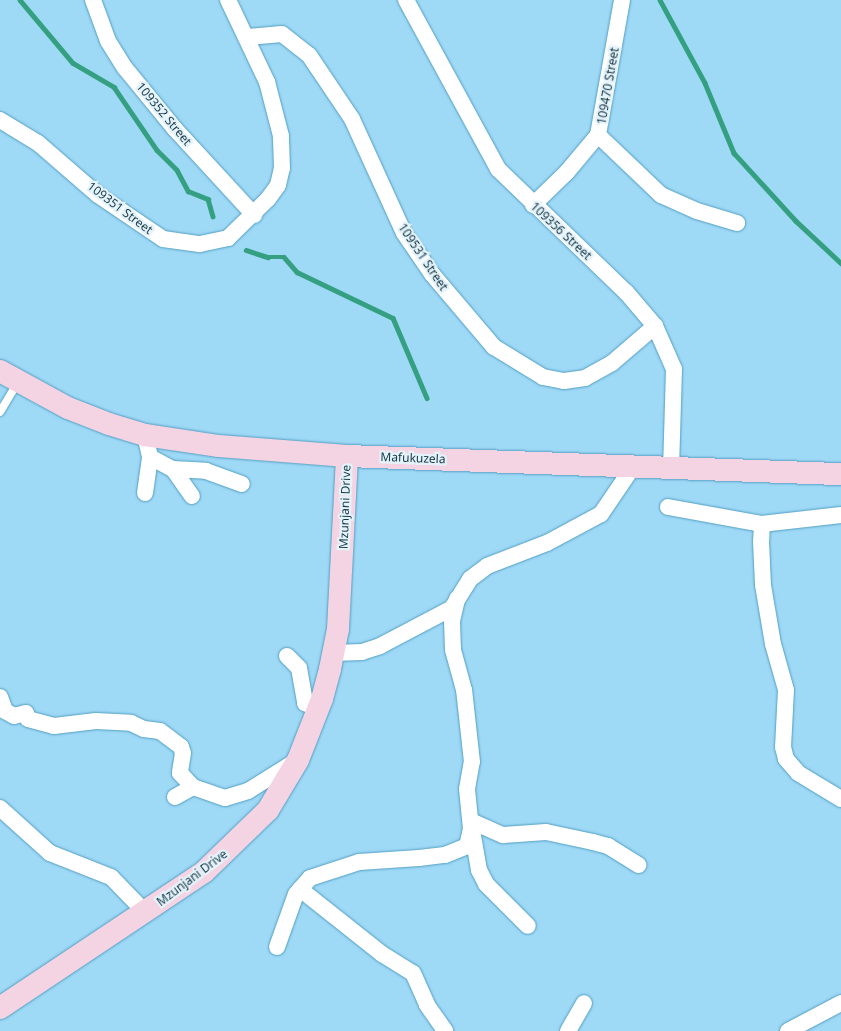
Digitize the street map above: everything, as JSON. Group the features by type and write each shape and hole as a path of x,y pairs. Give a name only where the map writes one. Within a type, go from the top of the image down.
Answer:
{"main road":[{"name":"Mafukuzela","path":"9,376 68,408 145,434 219,446 347,456 841,474"},
{"name":"Mzunjani Drive","path":"0,1008 146,913 204,872 238,842 268,810 298,760 319,709 333,653 343,563 347,456"}],"street":[{"name":"109352 Street","path":"93,0 108,41 125,68 175,129 254,215"},
{"name":"109351 Street","path":"0,120 38,143 98,195 163,239 200,244 228,238 254,215 278,185 282,168 281,136 267,82 248,37 228,0"},
{"name":"109356 Street","path":"406,0 498,169 533,205 626,292 655,326 674,369 671,468"},
{"name":"109470 Street","path":"533,205 568,172 598,135 622,0"},
{"name":"109531 Street","path":"248,37 282,34 309,55 352,119 404,233 432,274 494,347 543,377 564,381 585,378 612,363 655,326"},
{"path":"598,135 661,195 697,211 737,223"},
{"path":"145,434 150,457 145,493"},
{"path":"150,457 173,470 192,496"},
{"path":"333,653 362,652 380,646 446,611 457,599 470,579 487,566 548,543 601,514 633,467"},
{"path":"173,470 206,471 242,484"},
{"path":"668,507 762,524 841,515"},
{"path":"762,524 763,585 773,644 786,690 783,747 786,759 798,773 841,799"},
{"path":"457,599 452,621 453,650 464,690 471,738 472,762 467,789 479,870 486,884 528,926"},
{"path":"288,656 299,668 305,703 319,709"},
{"path":"0,697 5,711 14,716 26,713 28,719 54,726 96,720 131,723 144,729 160,731 181,747 184,753 180,773 192,787 225,798 248,791 298,760"},
{"path":"175,797 192,787"},
{"path":"0,808 50,853 111,877 146,913"},
{"path":"471,821 503,835 546,832 593,842 608,846 639,865"},
{"path":"278,948 300,890 310,878 359,862 419,858 455,851 467,846 471,821"},
{"path":"300,890 382,954 413,973 427,1004 446,1031"},
{"path":"568,1031 584,1003"},
{"path":"788,1031 841,1003"}],"lane":[{"path":"0,412 9,376"}],"waterway":[{"path":"20,0 73,63 114,87 157,150 177,170 188,191 208,199 213,216"},
{"path":"660,0 705,83 734,153 796,221 841,263"},
{"path":"246,250 268,257 284,257 297,272 393,318 427,398"}]}
